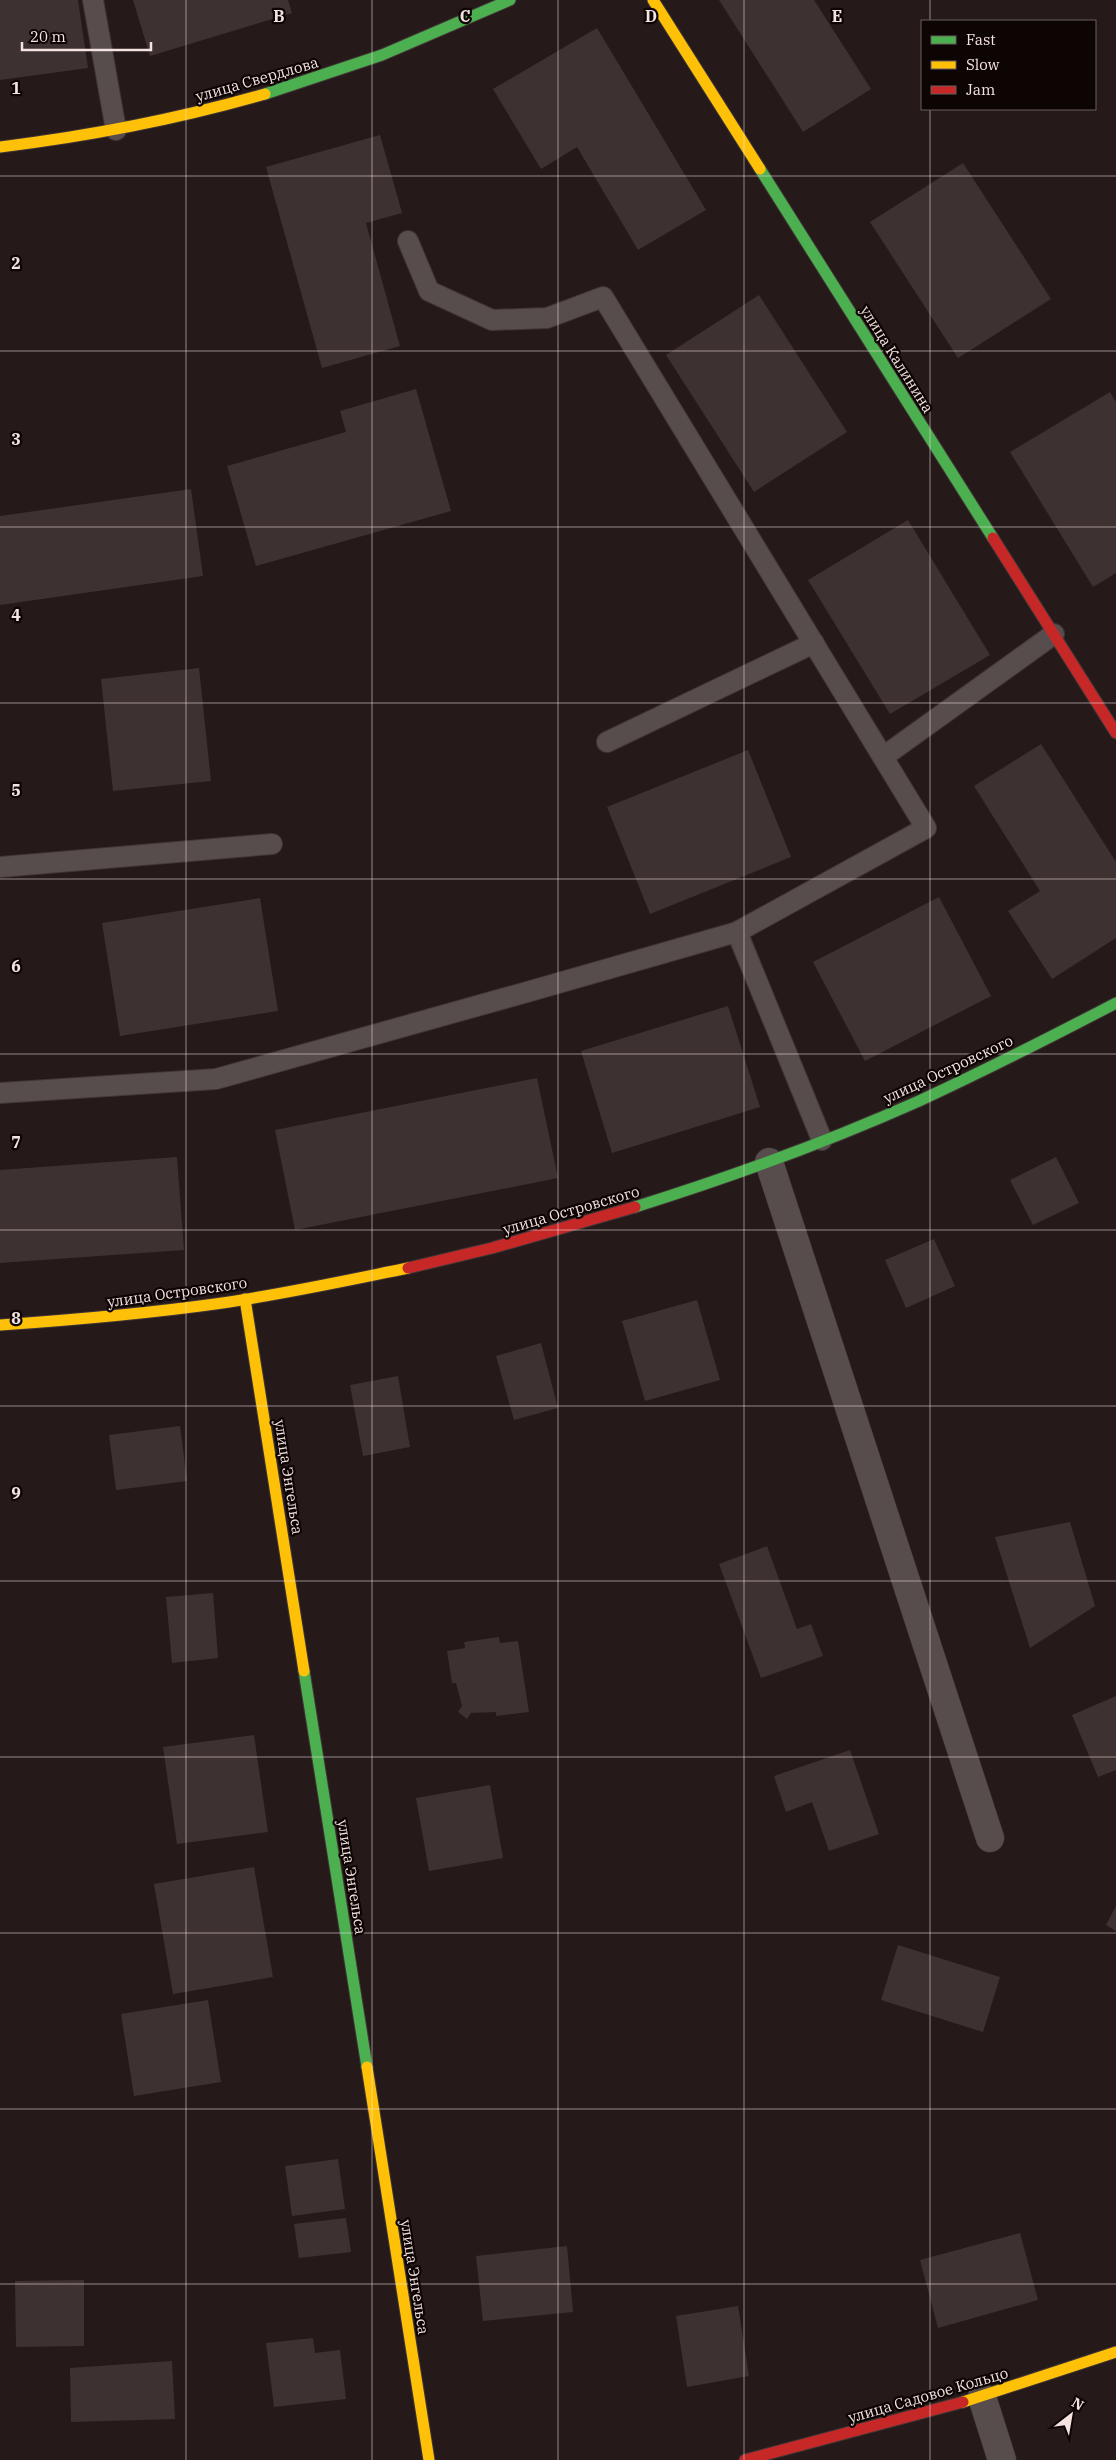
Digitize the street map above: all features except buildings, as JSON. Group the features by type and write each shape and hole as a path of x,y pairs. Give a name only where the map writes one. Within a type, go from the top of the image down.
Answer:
{"street":[{"name":"улица Свердлова","path":"0,147 154,123 273,93 390,52 510,0"},
{"name":"улица Калинина","path":"653,0 1116,733"},
{"name":"улица Островского","path":"0,1325 104,1318 245,1299 379,1274 510,1244 641,1206 769,1162 891,1113 1002,1062 1116,1003"},
{"path":"769,1162 990,1838"},
{"name":"улица Энгельса","path":"245,1299 429,2460"},
{"name":"улица Садовое Кольцо","path":"745,2460 982,2397 1116,2352"},
{"path":"982,2397 1002,2460"}],"lane":[{"path":"93,0 116,130"},
{"path":"0,1093 216,1079 737,932 926,828 603,297 547,318 492,320 428,291 408,241"},
{"path":"882,757 1054,634"},
{"path":"607,742 814,643"},
{"path":"0,867 272,844"},
{"path":"737,932 822,1140"}],"traffic: fast":[{"path":"265,94 382,55 510,0"},
{"path":"760,169 993,538"},
{"path":"635,1207 707,1184 849,1131 919,1101 1043,1041 1116,1003"},
{"path":"304,1671 367,2067"}],"traffic: slow":[{"path":"653,0 760,169"},
{"path":"0,147 134,126 265,94"},
{"path":"0,1325 161,1311 215,1304 288,1292 408,1268"},
{"path":"245,1299 304,1671"},
{"path":"367,2067 429,2460"},
{"path":"963,2402 1116,2352"}],"traffic: jam":[{"path":"993,538 1116,733"},
{"path":"408,1268 492,1248 635,1207"},
{"path":"745,2460 963,2402"}]}
